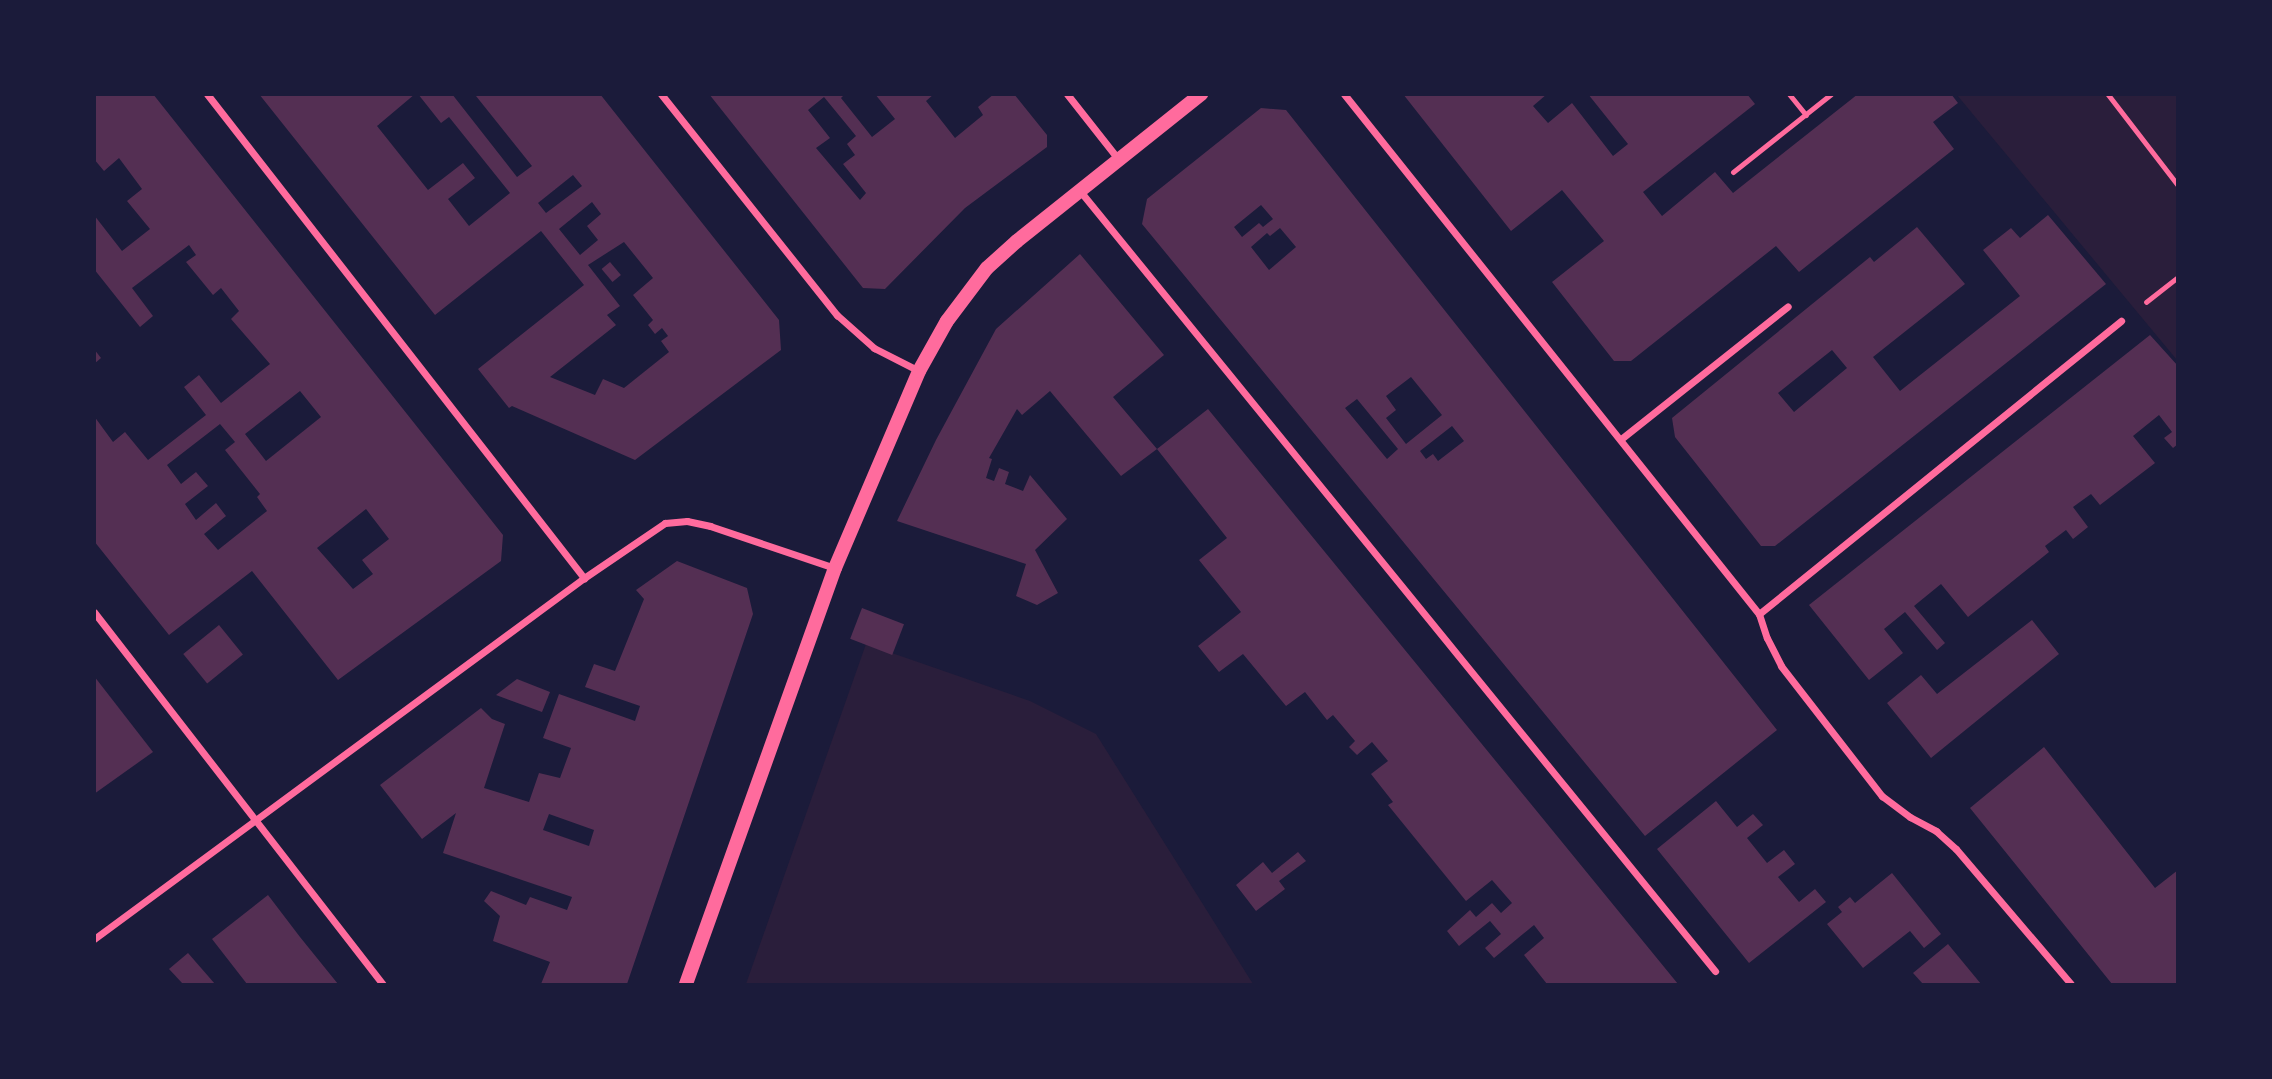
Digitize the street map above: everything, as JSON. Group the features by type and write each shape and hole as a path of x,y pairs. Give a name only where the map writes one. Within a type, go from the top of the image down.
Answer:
{"main road":[{"path":"687,985 835,568 919,371 947,321 987,268 1200,94"}],"street":[{"path":"207,94 584,578"},
{"path":"661,94 836,314 874,348 919,371"},
{"path":"1067,94 1119,160"},
{"path":"1344,94 1759,614 1781,666 1882,796 1910,817 1936,831 1956,849 2071,985"},
{"path":"1080,191 1715,971"},
{"path":"1621,439 1788,306"},
{"path":"1759,614 2120,321"},
{"path":"94,939 584,578 645,534 666,523 687,521 710,526 835,568"},
{"path":"94,612 383,985"}],"lane":[{"path":"1789,94 1806,115"},
{"path":"1733,172 1831,94"}],"path":[{"path":"2108,94 2178,185"}],"shaded area":[{"path":"1957,95 2177,95 2177,360"},
{"path":"866,644 1030,701 1096,734 1253,984 746,984"}],"building":[{"path":"94,94 153,94 503,535 501,561 338,680 252,571 169,635 94,541 94,416 113,442 125,432 148,460 206,415 184,387 199,375 221,403 270,364 231,319 239,311 221,288 213,295 186,262 196,255 189,245 132,288 153,316 140,327 94,269 94,215 122,251 150,229 127,201 142,189 119,158 104,171 94,159","holes":["300,391 321,417 266,461 245,434","220,424 235,442 225,450 260,494 257,497 267,511 218,550 204,534 226,516 216,503 196,520 185,504 208,486 196,472 181,484 167,465","366,509 389,539 362,560 373,574 353,589 317,548"]},
{"path":"259,94 415,94 377,126 428,190 463,163 475,178 448,199 469,226 510,193 449,117 441,123 418,94 452,94 517,177 532,166 476,96 600,94 779,320 781,350 635,460 512,406 509,408 478,369 584,285 541,231 435,315","holes":["573,175 582,186 546,213 538,203","592,202 601,214 587,226 598,240 580,255 559,229","624,242 653,278 633,295 653,320 648,325 655,334 662,328 668,336 661,341 669,352 624,388 603,379 595,395 550,377 616,325 607,315 620,306 588,265"]},
{"path":"709,94 845,94 841,98 872,137 895,119 875,94 934,94 926,101 955,138 983,115 978,107 994,94 1014,94 1047,135 1047,147 965,208 885,289 863,288","holes":["824,97 856,136 847,144 855,155 843,164 866,193 860,200 816,148 830,138 808,110"]},
{"path":"1403,94 1547,94 1533,106 1548,123 1572,103 1613,156 1628,144 1588,94 1747,94 1755,104 1643,192 1662,216 1715,172 1733,193 1858,94 1951,94 1958,103 1933,122 1954,149 1799,272 1776,246 1631,361 1614,361 1552,282 1604,241 1562,190 1511,231"},
{"path":"1261,108 1286,110 1777,730 1645,836 1142,224 1147,199","holes":["1261,205 1273,219 1263,227 1259,223 1242,237 1234,227","1280,228 1296,247 1269,270 1251,247 1267,233 1270,236","1411,377 1442,415 1406,444 1386,418 1396,410 1386,396","1357,399 1398,449 1387,459 1345,408","1452,426 1464,441 1438,461 1433,454 1426,459 1420,451"]},
{"path":"2048,215 2106,284 1775,546 1761,546 1675,437 1672,418 1870,257 1874,262 1917,227 1965,284 1873,357 1900,391 2020,296 1983,250 2011,228 2020,238","holes":["1832,350 1847,368 1794,412 1778,393"]},
{"path":"1080,254 1164,355 1113,397 1157,449 1121,476 1050,391 1022,415 1017,409 989,458 992,459 986,478 994,481 999,468 1009,472 1005,484 1023,491 1030,475 1067,519 1035,550 1058,593 1037,605 1016,596 1026,564 897,521 936,440 996,329"},
{"path":"610,262 621,275 613,282 602,269"},
{"path":"2150,335 2178,366 2178,444 2173,448 2164,438 2172,432 2159,415 2133,436 2155,463 2100,505 2091,494 2073,507 2088,527 2073,539 2066,530 2045,546 2049,552 1968,617 1941,584 1914,606 1945,643 1937,650 1905,612 1884,629 1903,653 1869,680 1809,605"},
{"path":"94,349 101,358 94,364"},
{"path":"1208,409 1678,984 1547,984 1524,955 1544,938 1534,925 1494,958 1485,948 1501,934 1490,921 1459,946 1447,931 1470,910 1476,917 1492,903 1501,913 1512,903 1492,880 1466,901 1388,805 1393,802 1371,774 1388,761 1372,742 1357,755 1349,747 1355,741 1333,715 1327,720 1305,692 1286,706 1243,654 1219,672 1198,646 1241,612 1199,560 1227,538 1157,449"},
{"path":"677,561 747,588 753,614 627,984 541,984 550,962 493,941 500,916 484,901 491,891 526,905 530,897 567,910 572,897 443,853 456,813 422,839 380,785 481,708 492,719 505,724 484,788 529,802 539,773 560,778 571,748 543,738 559,694 635,721 640,706 585,687 594,664 615,671 644,599 636,590","holes":["549,814 594,830 589,846 543,830"]},
{"path":"862,608 904,624 892,655 850,639"},
{"path":"2032,620 2059,654 1931,758 1887,703 1921,675 1937,694"},
{"path":"219,625 243,655 207,683 183,654"},
{"path":"94,676 153,752 94,794"},
{"path":"517,679 550,692 542,712 496,695"},
{"path":"2044,747 2155,888 2178,870 2178,984 2112,984 1970,808"},
{"path":"1716,801 1737,827 1753,814 1763,825 1747,838 1767,863 1784,850 1795,864 1778,877 1799,902 1815,889 1826,902 1749,963 1657,849"},
{"path":"1298,852 1306,861 1279,881 1285,889 1256,911 1236,885 1263,862 1272,873"},
{"path":"1892,873 1941,934 1924,948 1910,931 1863,968 1827,924 1842,912 1838,907 1850,897 1855,903"},
{"path":"268,895 338,984 247,984 212,939"},
{"path":"1948,944 1981,984 1923,984 1913,973"},
{"path":"188,953 215,984 183,984 169,969"}]}
